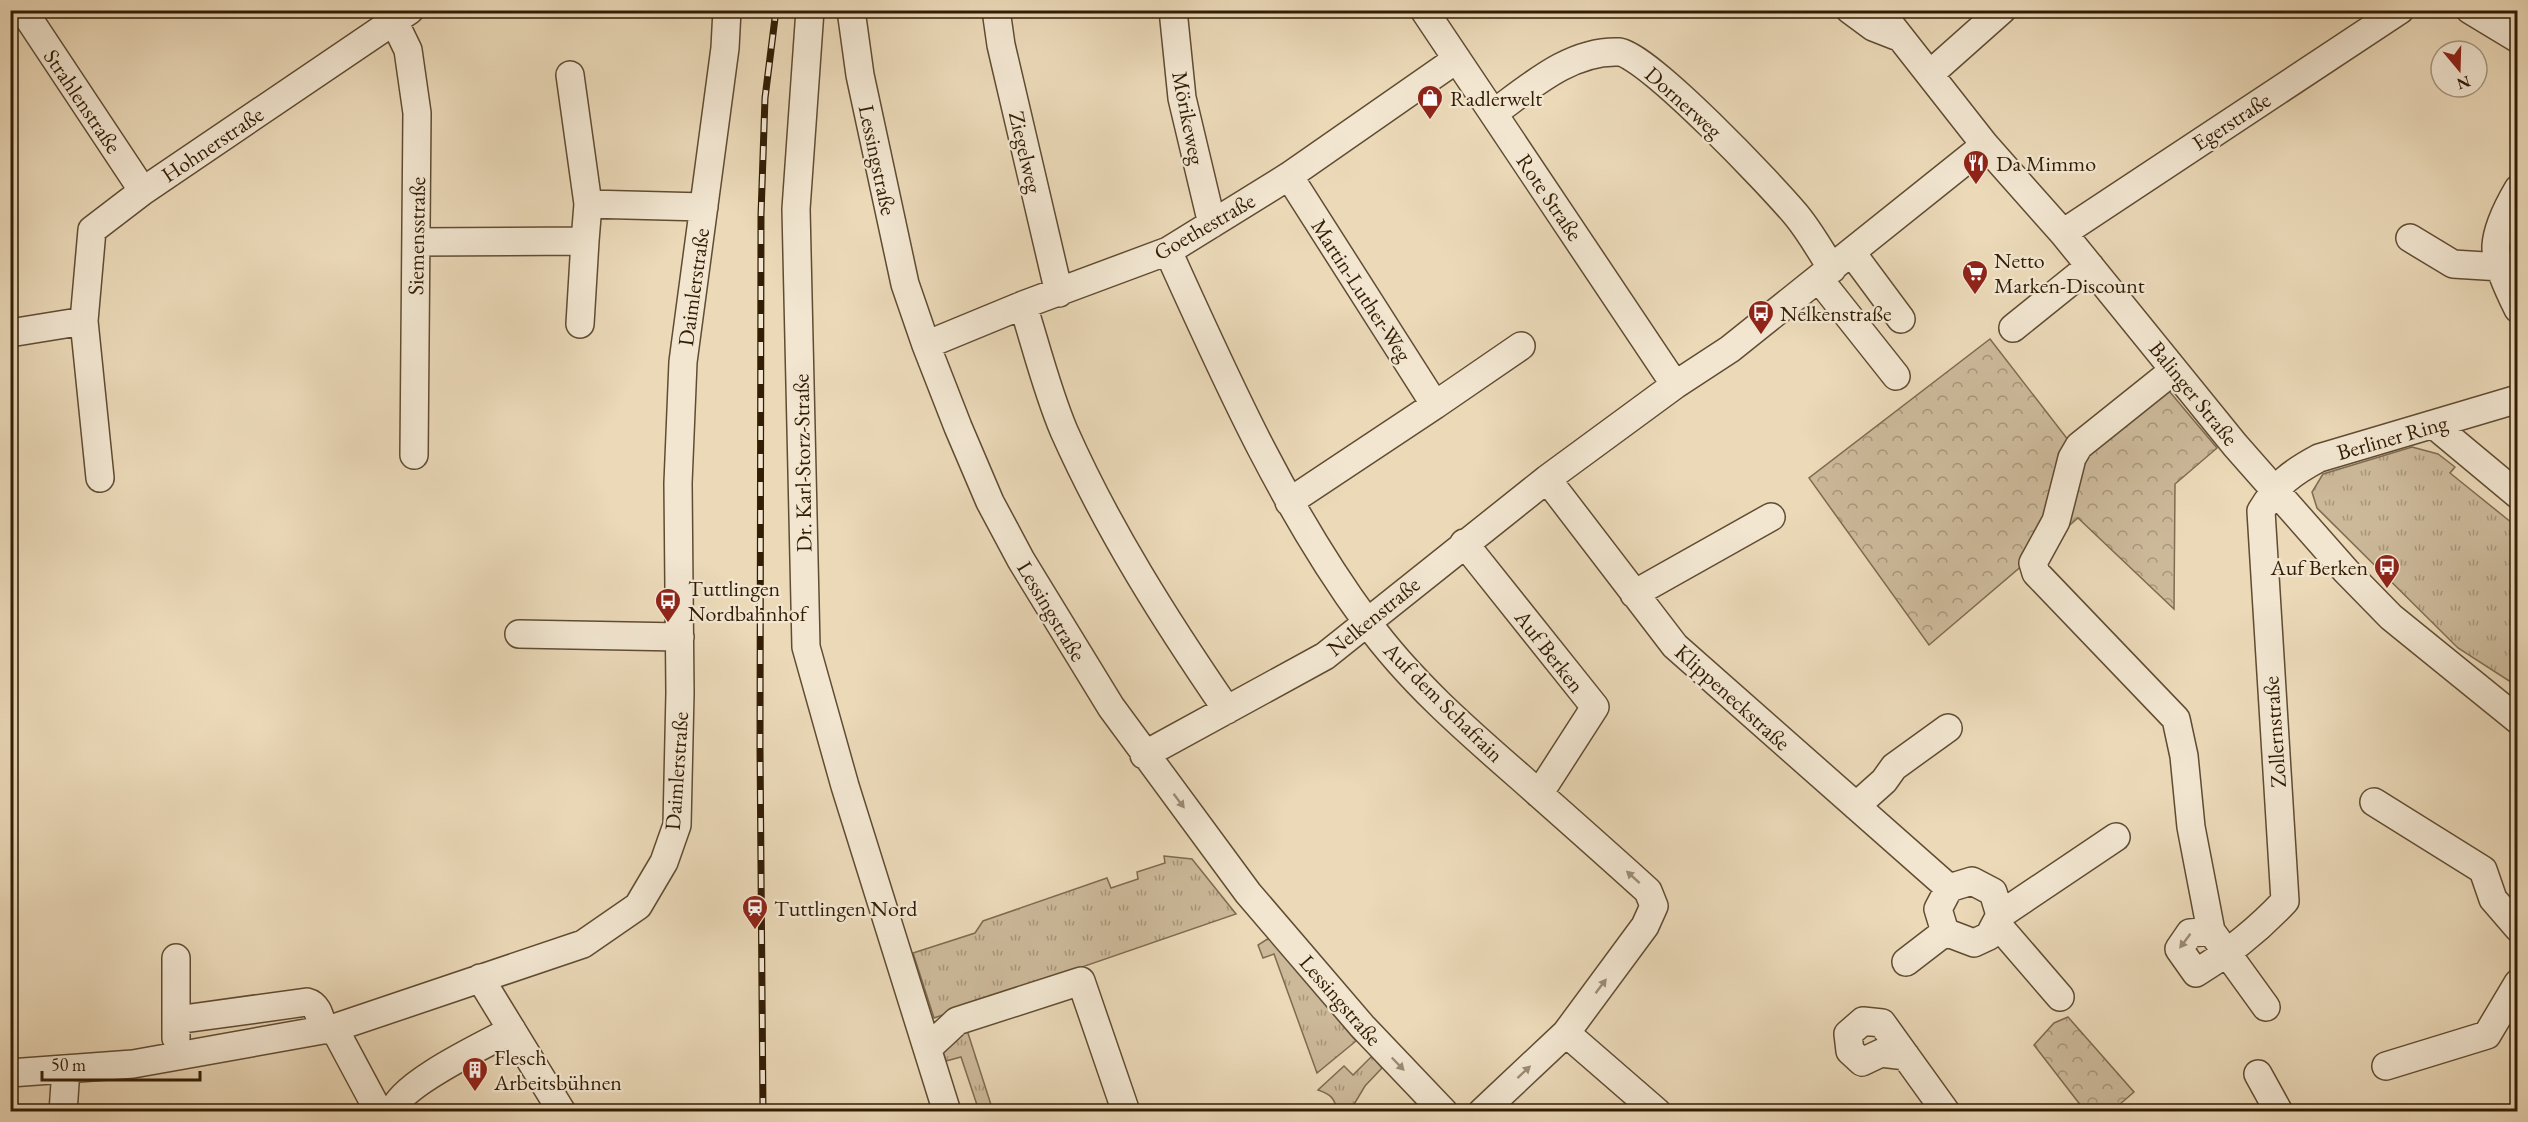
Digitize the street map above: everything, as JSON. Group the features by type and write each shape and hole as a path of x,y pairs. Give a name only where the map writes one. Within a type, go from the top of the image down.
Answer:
{"street":[{"name":"Strahlenstraße","path":"23,10 143,190"},
{"name":"Daimlerstraße","path":"10,1072 133,1064 329,1029 584,944 638,906 664,862 677,825 680,637 678,483 683,362 725,48 727,10"},
{"name":"Dr. Karl-Storz-Straße","path":"810,10 796,209 806,647 845,786 947,1112"},
{"name":"Lessingstraße","path":"851,10 860,75 905,284 958,427 996,512 1056,620 1144,754 1248,893 1362,1026 1444,1112"},
{"name":"Ziegelweg","path":"996,10 1001,45 1059,293"},
{"name":"Mörikeweg","path":"1173,10 1182,98 1212,224"},
{"name":"Rote Straße","path":"1424,10 1675,385"},
{"path":"1850,10 1873,27 1901,37"},
{"name":"Balinger Straße","path":"1879,10 1985,145 2063,233 2174,369 2346,571 2391,616 2517,720"},
{"path":"1930,74 2002,10"},
{"name":"Egerstraße","path":"2063,233 2400,10"},
{"path":"2470,10 2517,39"},
{"name":"Hohnerstraße","path":"100,478 84,321 92,230 143,190 402,16"},
{"name":"Siemensstraße","path":"402,16 417,113 414,455"},
{"name":"Dornerweg","path":"1494,113 1549,74 1590,54 1622,52 1648,67 1720,134 1797,216 1835,267"},
{"name":"Goethestraße","path":"926,345 1023,305 1168,251 1289,176 1456,58"},
{"path":"570,75 588,204 580,324"},
{"name":"Nelkenstraße","path":"1144,754 1325,656 1547,479 1675,385 1730,349 1985,145"},
{"name":"Martin-Luther-Weg","path":"1289,176 1435,405"},
{"path":"2517,189 2505,211 2496,247 2507,287 2517,309"},
{"path":"588,204 704,207"},
{"path":"2410,238 2453,264 2501,267"},
{"path":"416,242 585,241"},
{"name":"Auf dem Schafrain","path":"1168,251 1236,401 1289,502 1367,622 1410,672 1461,724 1648,891 1654,906 1645,926 1566,1033"},
{"path":"2013,328 2090,266"},
{"path":"1835,267 1901,319"},
{"path":"1835,267 1896,376"},
{"path":"1023,305 1064,429 1108,519 1159,609 1227,710"},
{"path":"10,333 84,321"},
{"path":"1289,502 1521,346"},
{"path":"2174,369 2079,446 2072,459 2056,521 2033,563 2036,573 2176,719 2184,756 2191,827 2211,931 2266,1007"},
{"name":"Berliner Ring","path":"2275,489 2294,471 2319,458 2517,399"},
{"path":"2434,425 2517,495"},
{"name":"Klippeneckstraße","path":"1547,479 1675,646 1949,888"},
{"name":"Zollernstraße","path":"2211,931 2190,933 2179,949 2196,973 2227,954 2263,925 2285,901 2261,536 2261,511 2275,489"},
{"path":"1634,594 1772,517"},
{"name":"Auf Berken","path":"1464,543 1594,707 1539,794"},
{"path":"519,634 680,637"},
{"path":"1856,806 1884,781 1894,767 1948,728"},
{"path":"2374,802 2482,870 2493,898 2517,928"},
{"path":"1945,932 1974,943 1989,936 1998,920 2116,837"},
{"path":"1945,932 1938,909 1949,888 1972,881 1993,892 1998,920 2060,997"},
{"path":"1906,962 1945,932"},
{"path":"176,958 176,1057"},
{"path":"480,978 562,1112"},
{"path":"928,1048 957,1021 1081,981 1126,1112"},
{"path":"2386,1066 2487,1035 2517,983"},
{"path":"176,1020 307,1002 313,1004 379,1112"},
{"path":"393,1112 395,1104 414,1085 512,1030"},
{"path":"1482,1112 1566,1033 1657,1112"},
{"path":"1906,1056 1946,1112"},
{"path":"63,1112 66,1069"},
{"path":"2258,1074 2278,1112"}],"green space":[{"path":"1990,339 2072,445 2159,379 2217,448 2175,484 2174,609 2078,518 1929,645 1809,478"},
{"path":"2412,447 2438,454 2455,467 2450,473 2517,527 2517,686 2458,648 2317,508 2312,492 2323,474"},
{"path":"1164,856 1192,859 1236,914 934,1018 913,953 975,933 983,921 1107,878 1111,888 1138,879 1137,872 1165,863"},
{"path":"1269,938 1356,1041 1317,1073 1274,954 1263,958 1258,945"},
{"path":"2068,1017 2134,1092 2112,1111 2085,1111 2034,1045 2054,1023"},
{"path":"966,1027 993,1111 979,1111 961,1057 946,1061 943,1051"},
{"path":"1372,1056 1382,1068 1365,1086 1353,1106 1358,1111 1337,1111 1331,1097 1318,1090 1344,1066 1353,1075"}],"railway":[{"path":"763,1112 760,747 761,215 765,98 776,10"}],"place":[{"name":"Radlerwelt","path":"1430,121"},
{"name":"Da Mimmo","path":"1976,186"},
{"name":"Netto Marken-Discount","path":"1975,296"},
{"name":"Nelkenstraße","path":"1761,336"},
{"name":"Auf Berken","path":"2387,590"},
{"name":"Tuttlingen Nordbahnhof","path":"668,624"},
{"name":"Tuttlingen Nord","path":"755,931"},
{"name":"Flesch Arbeitsbühnen","path":"475,1093"}]}
